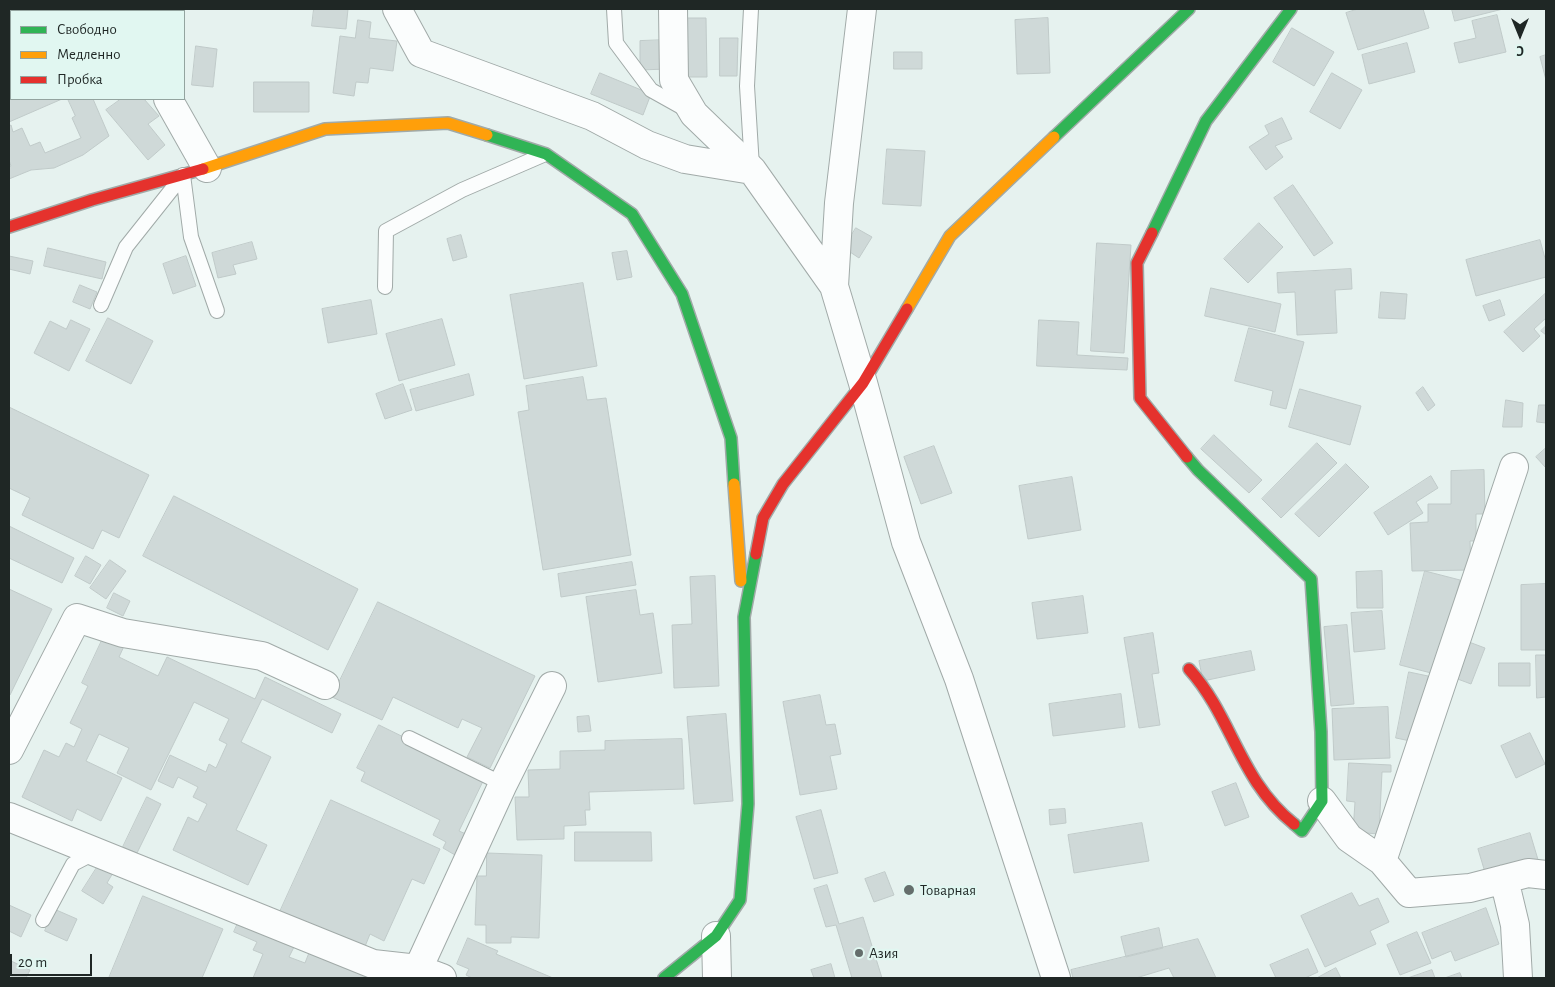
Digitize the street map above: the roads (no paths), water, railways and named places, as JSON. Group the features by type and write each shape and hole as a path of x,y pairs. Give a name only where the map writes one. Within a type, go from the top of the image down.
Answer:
{"street":[{"path":"396,9 421,53 592,116 647,145 685,159 752,170"},
{"path":"673,9 674,80 694,114 752,170 834,286 863,383 906,542 959,679 1056,978"},
{"path":"834,286 839,203 862,9"},
{"path":"744,617 763,518 783,484 863,383 950,236 1189,9"},
{"path":"1189,669 1204,686 1253,780 1275,809 1302,831 1322,801 1321,732 1310,579 1198,470 1140,398 1137,263 1206,121 1291,9"},
{"path":"168,100 195,171"},
{"path":"9,227 92,200 195,171 325,129 448,124 546,154 632,214 682,294 731,438 744,617 748,804 740,900 716,936 664,978"},
{"path":"1382,861 1514,467"},
{"path":"9,750 77,618 123,633 262,656 325,685"},
{"path":"9,817 374,964 430,973 503,784 552,686"},
{"path":"1322,801 1349,838 1382,861 1409,893 1470,888 1528,873 1546,874"},
{"path":"1504,879 1515,925 1518,978"},
{"path":"716,936 717,978"}],"lane":[{"path":"614,9 616,43 651,90 694,114"},
{"path":"751,9 747,86 752,170"},
{"path":"385,287 386,231 462,190 546,154"},
{"path":"101,305 126,247 195,171"},
{"path":"195,171 191,237 216,311"},
{"path":"409,738 503,784"},
{"path":"44,920 73,864 97,851"}],"place":[{"name":"Товарная","path":"909,890"},
{"name":"Азия","path":"859,953"}]}
